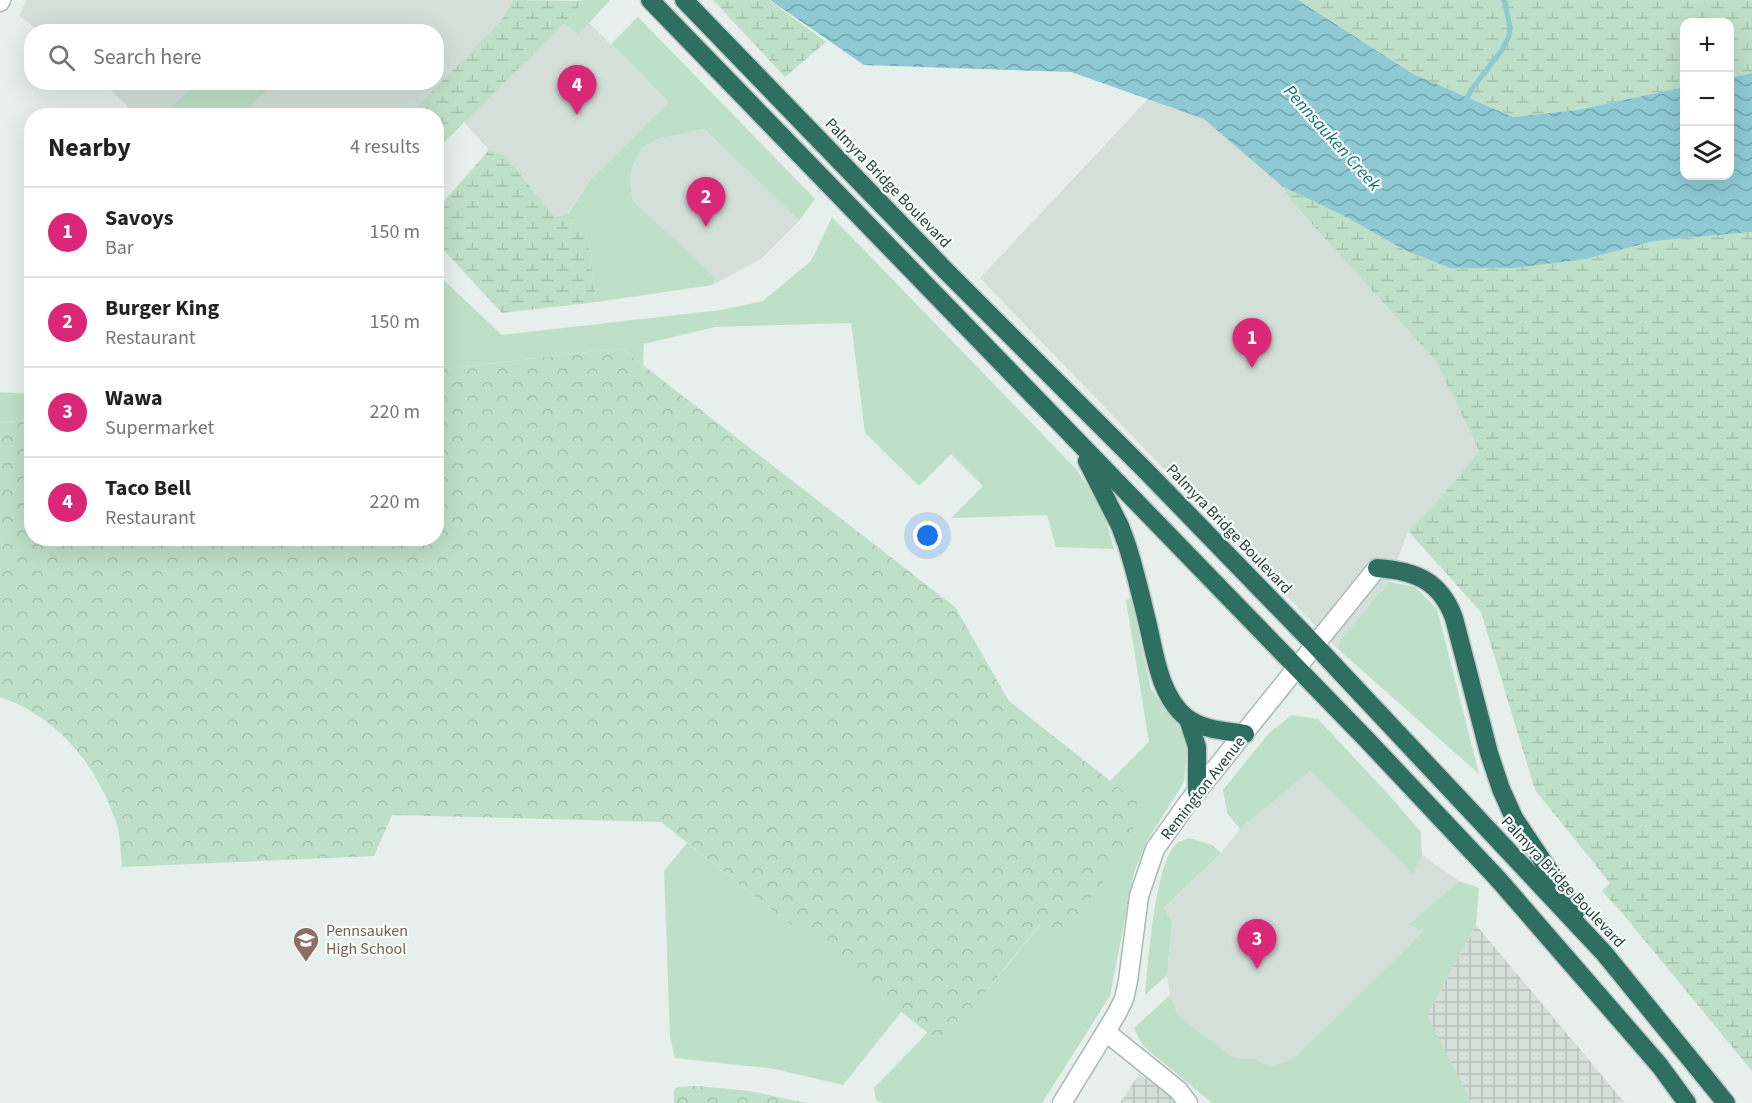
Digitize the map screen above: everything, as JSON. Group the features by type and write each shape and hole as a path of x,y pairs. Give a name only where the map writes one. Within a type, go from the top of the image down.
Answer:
{"highway":[{"path":"650,0 1498,879 1640,1042 1687,1103"},
{"name":"Palmyra Bridge Boulevard","path":"684,0 946,271 1147,472 1315,645 1604,953 1726,1103"},
{"path":"1076,440 1124,536 1166,689 1179,710 1188,719 1209,728 1245,734"},
{"path":"1377,568 1405,571 1416,575 1426,580 1445,598 1454,618 1489,753 1507,804 1604,953"},
{"path":"1188,719 1197,747 1197,792"}],"street":[{"name":"Remington Avenue","path":"1062,1103 1124,999 1139,896 1155,849 1197,792 1377,568"},
{"path":"1106,1032 1178,1090 1188,1103"}],"shaded area":[{"path":"27,0 513,0 501,21 444,80 444,24 30,24 19,16"},
{"path":"589,23 669,102 590,180 568,213 555,217 504,155 489,150 464,122 564,24 579,34"},
{"path":"110,90 434,90 417,108 130,108"},
{"path":"1148,99 1204,119 1282,186 1292,202 1436,361 1479,451 1431,509 1408,531 1389,582 1341,639 1338,649 980,278"},
{"path":"704,129 799,221 761,259 712,285 715,277 633,201 630,182 633,166 641,149 656,139"},
{"path":"1310,771 1412,873 1422,855 1459,881 1408,925 1423,931 1294,1058 1270,1067 1256,1059 1234,1058 1178,1016 1170,995 1167,975 1172,923 1164,909 1221,853 1240,829"},
{"path":"1476,925 1625,1103 1209,1103 1427,1016"},
{"path":"1139,1074 1182,1103 1120,1103"}],"green space":[{"path":"513,0 584,1 564,24 444,142 444,108 416,108 433,90 444,90 444,79 501,21"},
{"path":"581,0 610,0 579,34 564,24 583,2"},
{"path":"713,0 769,0 826,42 785,77"},
{"path":"1298,0 1752,0 1752,73 1734,77 1734,18 1680,18 1680,88 1577,110 1513,117 1413,74"},
{"path":"638,17 815,199 799,221 704,129 656,139 641,149 633,165 630,182 633,201 715,277 712,285 597,302 587,233 568,214 590,180 669,102 611,44"},
{"path":"190,90 267,90 248,108 175,108 173,106"},
{"path":"489,150 504,155 555,217 568,213 587,233 597,302 502,313 444,251 444,201"},
{"path":"1282,186 1350,219 1404,250 1450,268 1586,259 1654,241 1752,232 1752,1071 1602,891 1610,883 1535,790 1481,612 1408,531 1431,509 1479,451 1436,361 1292,202"},
{"path":"832,217 1077,470 1102,507 1114,549 1056,547 1047,515 951,518 983,486 951,454 919,486 865,433 851,323 715,327 644,344 643,365 621,348 444,369 444,281 502,335 721,310 763,301 811,261"},
{"path":"621,348 955,607 1009,701 1137,802 1131,847 1057,939 1040,924 943,1045 661,822 392,815 374,856 122,867 117,825 99,783 87,764 58,731 40,717 0,697 0,423 24,420 24,546 444,546 444,369"},
{"path":"0,392 24,394 24,420 0,423"},
{"path":"1389,582 1415,587 1437,609 1479,774 1338,649 1341,639"},
{"path":"1131,598 1151,689 1181,729 1187,752 1184,782 1147,841 1134,872 1110,996 1042,1103 882,1103 876,1100 874,1088 928,1032 943,1044 1041,924 1056,938 1137,803 1110,781 1149,742 1126,600"},
{"path":"1292,715 1318,719 1421,832 1422,855 1413,874 1310,771 1240,829 1227,813 1223,790 1269,733"},
{"path":"1189,838 1212,845 1221,853 1164,908 1172,923 1167,975 1145,995 1154,915 1163,871 1176,844"},
{"path":"687,843 902,1011 843,1085 775,1069 675,1058 670,1038 664,871"},
{"path":"1459,881 1479,888 1476,925 1427,1016 1472,1103 1212,1103 1143,1046 1134,1028 1170,995 1178,1016 1234,1058 1256,1059 1270,1067 1294,1058 1423,931 1408,925"},
{"path":"697,1086 749,1091 807,1103 674,1103 674,1089"}],"water":[{"name":"Pennsauken Creek","path":"770,0 1298,0 1413,74 1513,117 1577,110 1680,88 1680,180 1734,180 1734,77 1752,73 1752,232 1654,241 1586,259 1513,268 1450,268 1404,250 1350,219 1282,186 1204,119 1071,72 864,65"}],"waterway":[{"path":"1465,104 1471,90 1502,50 1509,36 1510,26 1504,0"}],"place":[{"name":"Taco Bell","path":"577,115"},
{"name":"Burger King","path":"706,227"},
{"name":"Savoys","path":"1252,368"},
{"name":"Pennsauken High School","path":"306,963"},
{"name":"Wawa","path":"1257,969"}]}
